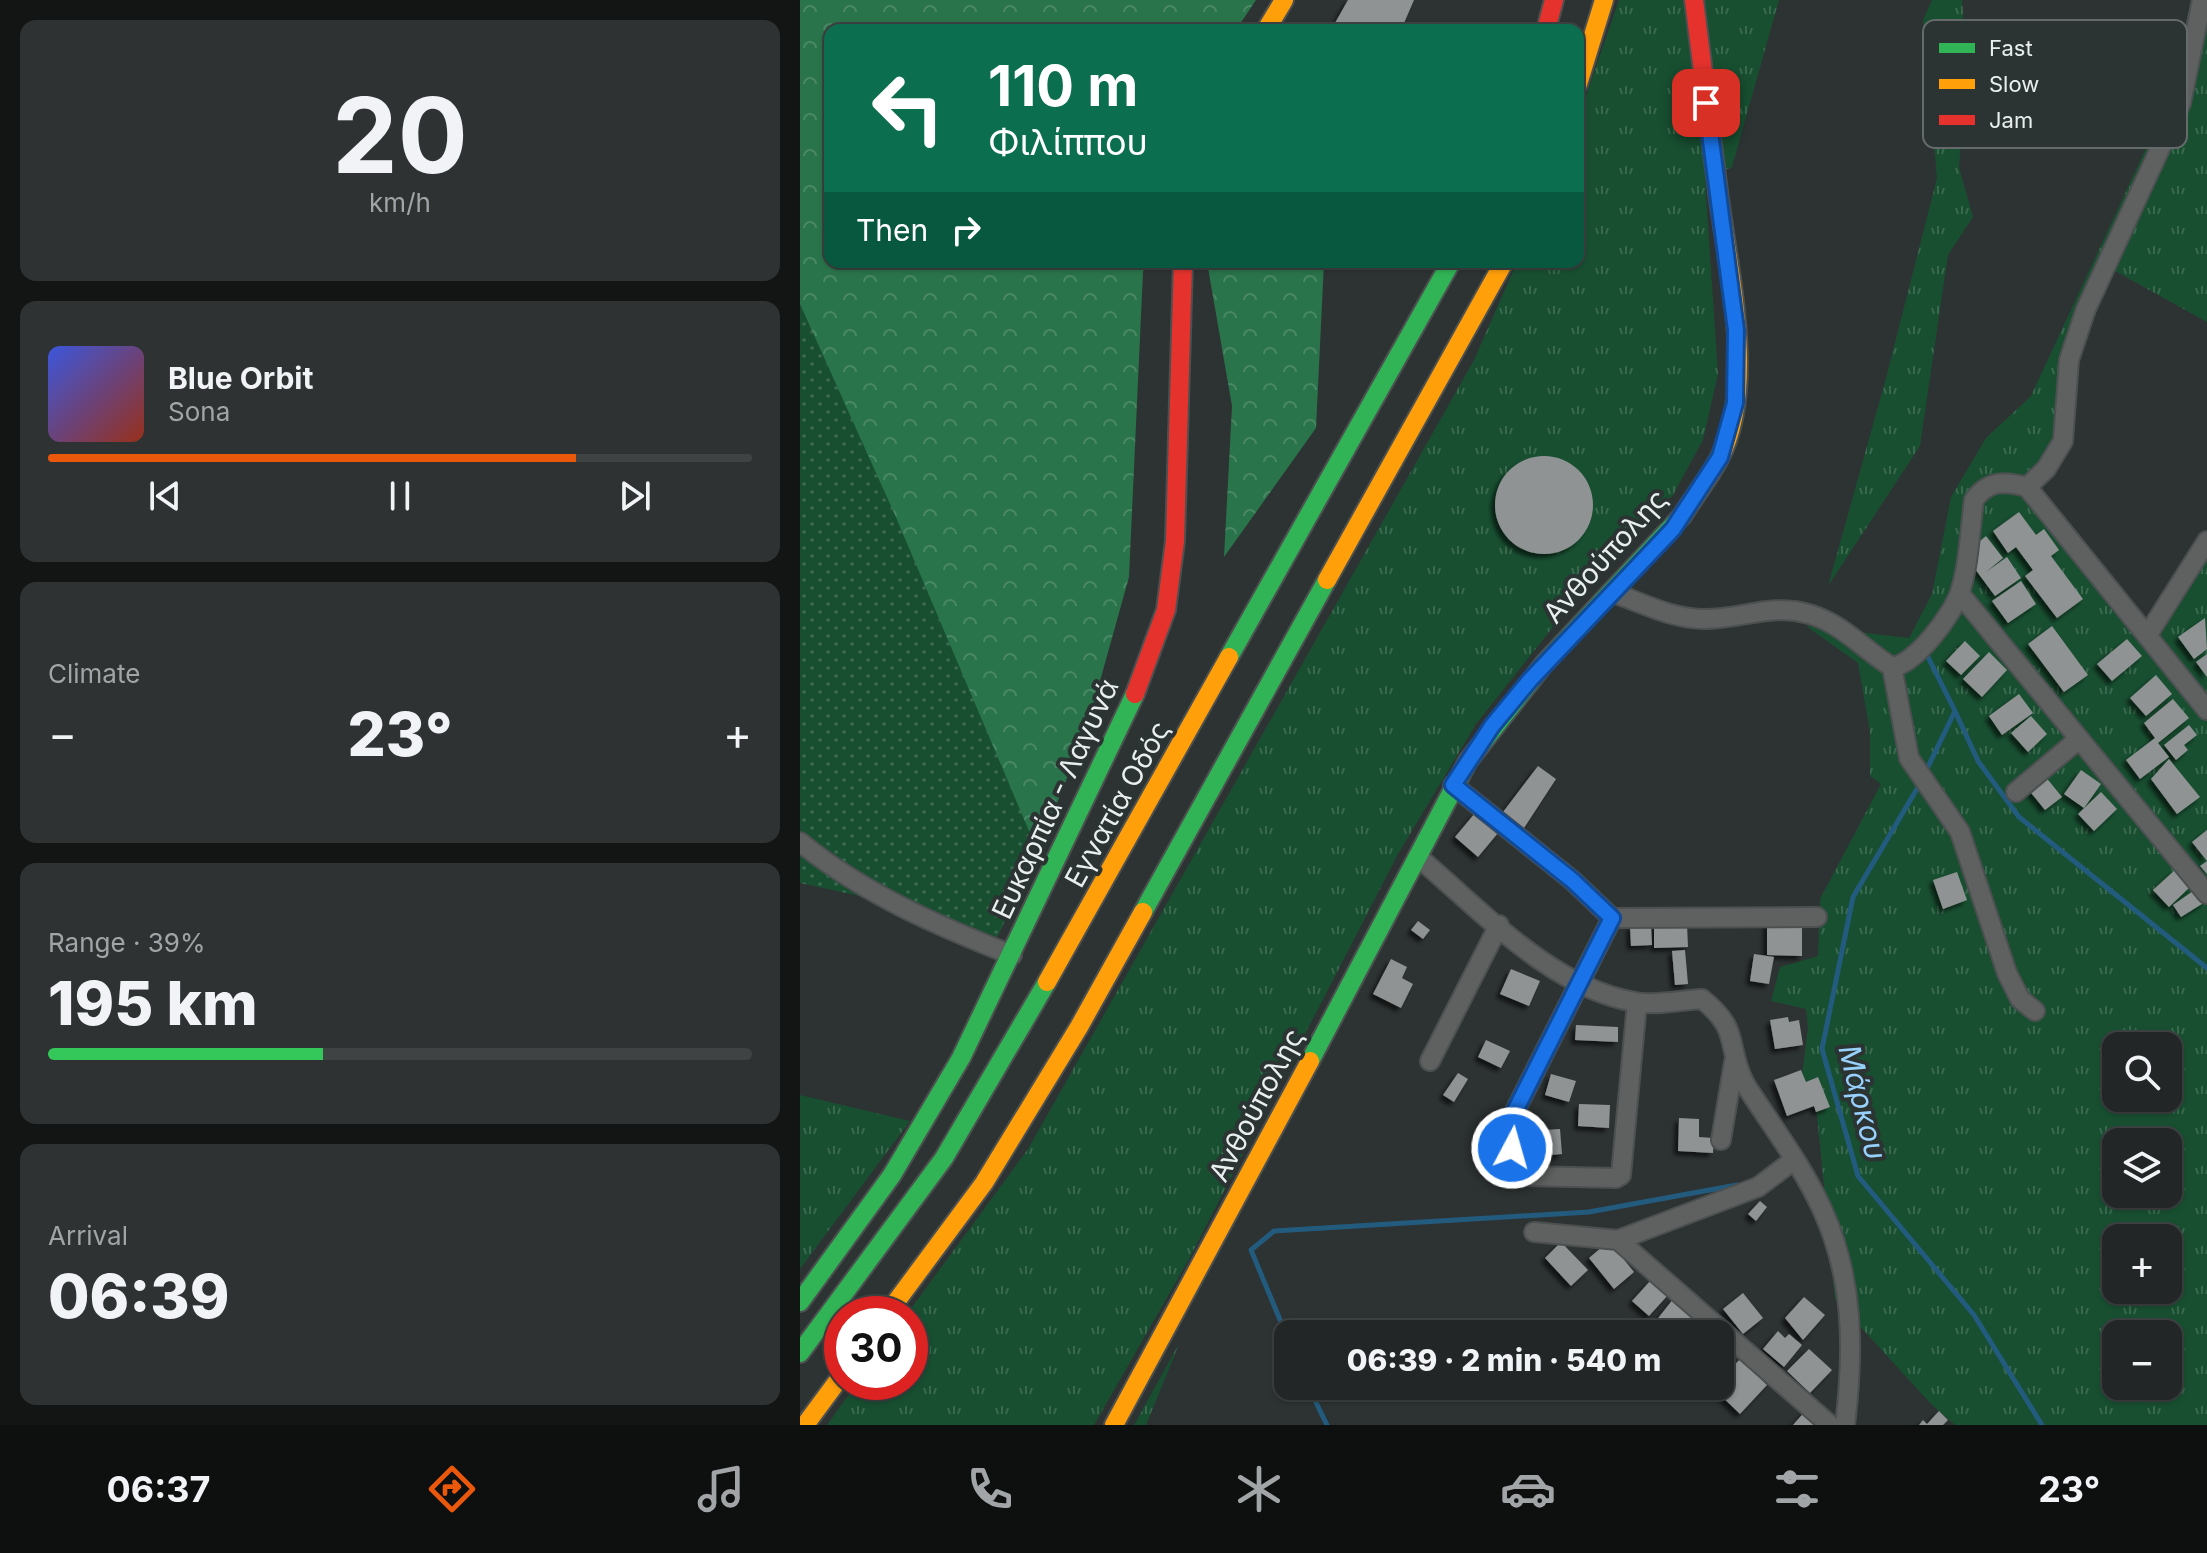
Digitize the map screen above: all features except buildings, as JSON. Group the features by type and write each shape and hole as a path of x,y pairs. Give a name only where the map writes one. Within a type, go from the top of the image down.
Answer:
{"main road":[{"path":"1270,24 1284,0"},
{"path":"1584,65 1604,0"},
{"name":"Ανθούπολης","path":"1114,1425 1418,857 1453,785 1500,716 1611,592 1673,529 1720,457 1735,403 1736,330 1694,0"},
{"path":"1548,24 1554,2"},
{"name":"Ευκαρπία - Λαγυνά","path":"800,1302 892,1175 929,1114 1012,955 1123,723 1166,610 1175,541 1183,268"},
{"name":"Εγνατία Οδός","path":"800,1353 944,1158 985,1092 1448,268"},
{"path":"900,1296 984,1183 1079,1027 1501,268"},
{"path":"805,1425 824,1399"}],"street":[{"path":"2187,74 2202,0"},
{"path":"2027,487 2046,469 2063,441 2064,402 2073,347 2099,280 2160,148"},
{"path":"1892,667 1914,658 1960,594 1974,500 1990,485 2007,482 2027,487 2207,710"},
{"path":"2147,636 2207,541"},
{"path":"1611,592 1676,617 1710,619 1764,610 1807,613 1845,631 1892,667 1909,758 1960,832 2007,973 2020,999 2035,1011"},
{"path":"1960,594 2207,894"},
{"path":"2016,792 2079,739"},
{"path":"1453,785 1572,880 1612,918 1817,917"},
{"path":"800,842 826,863 932,923 1012,955"},
{"path":"1418,857 1577,985 1637,1003 1702,999 1731,1030 1734,1062 1721,1140"},
{"path":"1612,918 1514,1113 1512,1148 1523,1176 1621,1175 1637,1003"},
{"path":"1430,1061 1499,925"},
{"path":"1734,1062 1823,1210 1848,1300 1852,1331 1845,1425"},
{"path":"1534,1232 1618,1240 1758,1187 1794,1160"},
{"path":"1618,1240 1830,1425"}],"green space":[{"path":"800,0 1256,0 1240,24 824,24 824,268 1145,268 1129,577 1088,724 1038,852 997,937 800,831"},
{"path":"1619,0 1779,0 1732,167 1705,179 1718,374 1703,440 1673,495 1565,612 1476,724 1398,854 1188,1261 1094,1425 827,1425 845,1400 928,1400 928,1296 920,1296 1028,1149 1474,360 1514,268 1584,268 1584,102"},
{"path":"1932,0 1962,0 1964,20 1923,20"},
{"path":"2191,0 2207,0 2207,322 2106,266 2086,309 2063,441 2027,487 2146,636 2207,542 2207,1425 1955,1425 1931,1404 1835,1299 1817,1115 1802,1075 1808,1028 1806,1009 1771,1001 1780,967 1818,956 1820,899 1881,784 1870,776 1870,732 1858,663 1806,626 1909,638 1932,594 1951,497 1986,438 2031,396 2146,148 2187,148 2187,20"},
{"path":"1934,148 1960,148 1959,167 1973,217 1948,255 1920,446 1828,586 1886,378 1937,178"},
{"path":"1208,268 1324,268 1316,428 1224,557 1232,406"},
{"path":"800,304 895,515 1038,852 997,937 910,907 800,883"},
{"path":"800,1095 910,1121 800,1269"},
{"path":"1180,1342 1146,1425 1134,1425"}],"waterway":[{"name":"Μάρκου","path":"1925,773 1955,711 1926,653"},
{"name":"Μάρκου","path":"1955,711 1978,761 2019,817 2207,968"},
{"name":"Μάρκου","path":"1921,782 1853,897 1822,1049 1858,1176 1974,1315 2042,1425"},
{"name":"Μάρκου","path":"1280,1320 1251,1250 1274,1231 1589,1212 1737,1185"},
{"name":"Μάρκου","path":"1315,1400 1327,1425"}],"traffic: fast":[{"path":"1229,657 1448,268"},
{"path":"1310,1061 1468,761 1544,664 1682,516"},
{"path":"1143,912 1327,580"},
{"path":"800,1302 892,1175 961,1058 1135,694"},
{"path":"800,1353 944,1158 1047,982"}],"traffic: slow":[{"path":"1270,24 1284,0"},
{"path":"1584,65 1604,0"},
{"path":"1682,516 1719,459 1730,430 1736,398 1738,364 1733,292 1718,192"},
{"path":"1327,580 1501,268"},
{"path":"1047,982 1229,657"},
{"path":"900,1296 984,1183 1079,1027 1143,912"},
{"path":"1114,1425 1310,1061"},
{"path":"805,1425 824,1399"}],"traffic: jam":[{"path":"1548,24 1554,0"},
{"path":"1694,0 1718,192"},
{"path":"1135,694 1166,610 1175,541 1183,268"}],"route":[{"path":"1512,1148 1514,1113 1612,918 1572,880 1453,785 1492,726 1530,680 1673,529 1720,457 1735,403 1736,330 1706,103"}]}
